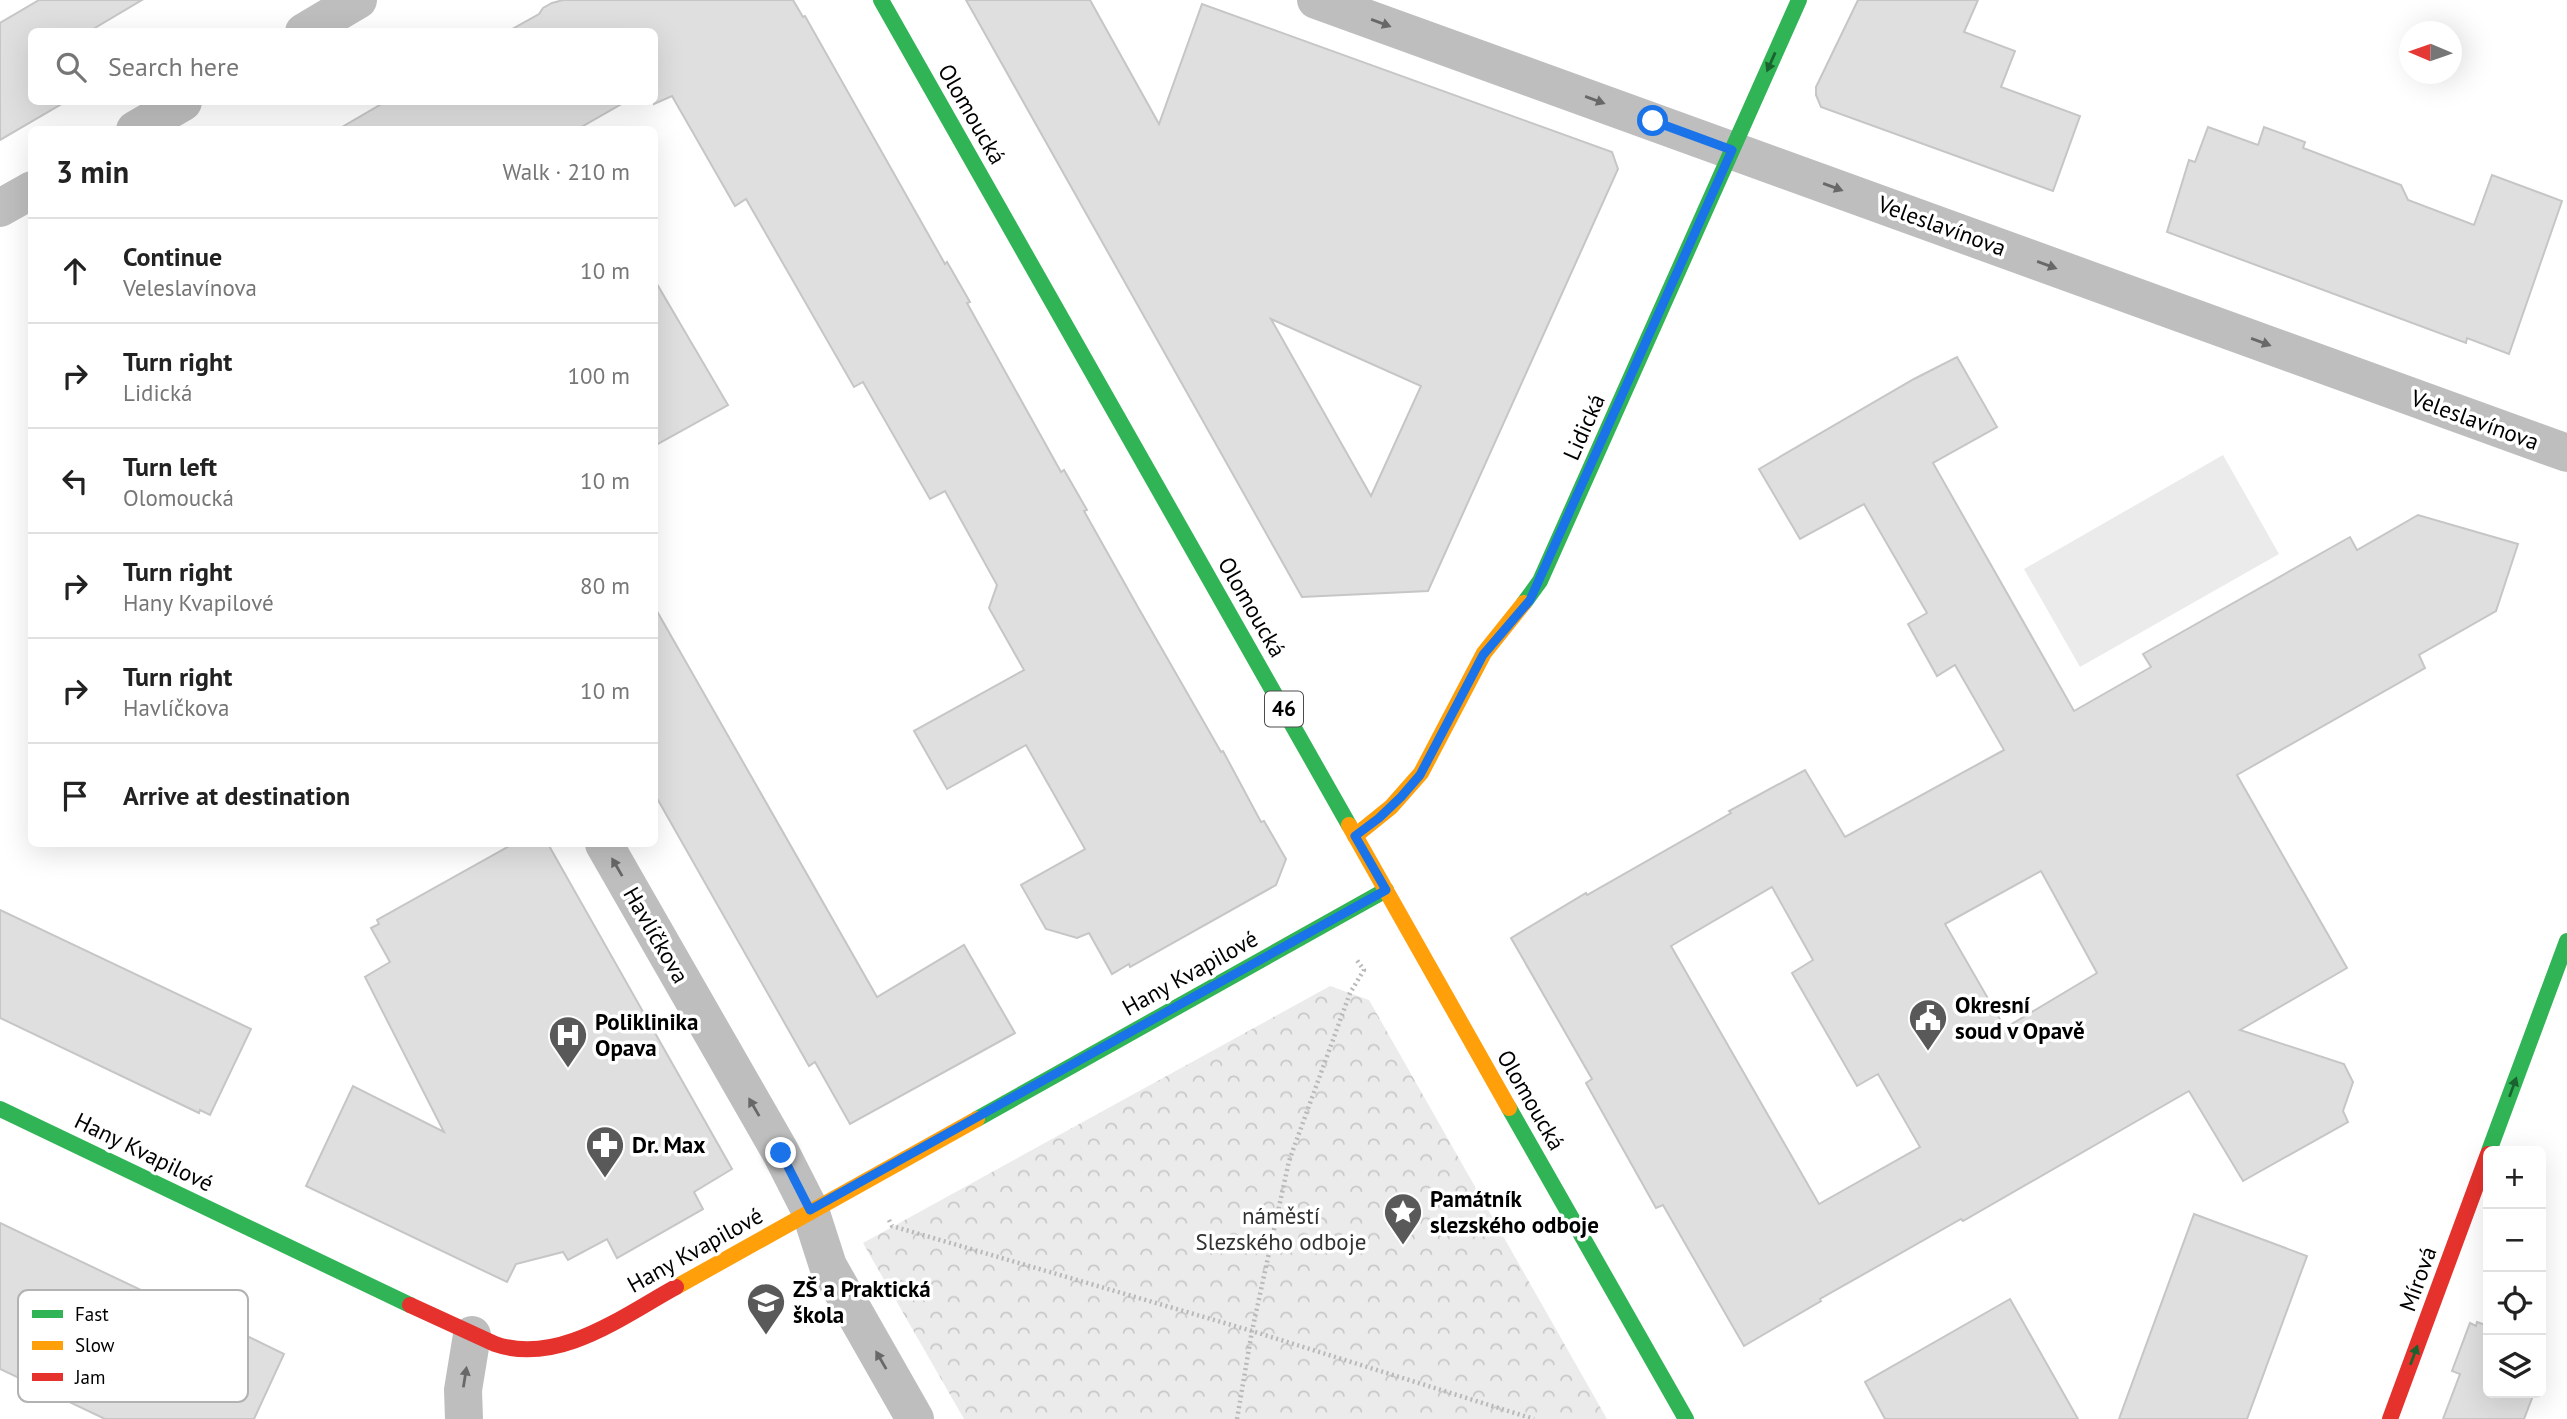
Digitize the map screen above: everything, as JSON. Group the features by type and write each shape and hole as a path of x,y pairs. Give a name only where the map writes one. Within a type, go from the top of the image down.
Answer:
{"street":[{"path":"311,28 358,0"},
{"name":"Olomoucká","path":"881,0 1686,1419"},
{"name":"Veleslavínova","path":"1316,0 2567,453"},
{"name":"Lidická","path":"1355,836 1387,811 1420,775 1483,655 1535,590 1799,0"},
{"path":"146,126 186,111"},
{"path":"0,208 28,192"},
{"name":"Havlíčkova","path":"606,847 781,1153 810,1210 828,1266 915,1419"},
{"name":"Hany Kvapilové","path":"0,1109 472,1335 508,1348 566,1344 597,1331 1386,890"},
{"name":"Mírová","path":"2492,1146 2567,941"},
{"name":"Mírová","path":"2390,1419 2483,1169"},
{"path":"464,1419 463,1390 472,1335"}],"path":[{"path":"1237,1419 1252,1331 1289,1161 1350,993 1364,970 1330,921"},
{"path":"870,1178 892,1226 1252,1331 1534,1419"}],"green space":[{"path":"2223,455 2279,554 2080,667 2024,569"},
{"name":"náměstí Slezského odboje","path":"1330,986 1369,1000 1607,1419 964,1419 863,1243"}],"building":[{"path":"39,0 142,0 95,28 28,28 28,105 60,105 0,140 0,23"},
{"path":"563,0 793,0 803,17 805,16 945,264 947,262 970,302 967,303 1061,472 1064,470 1087,510 1084,511 1261,822 1264,821 1286,859 1276,885 1130,967 1129,964 1112,974 1089,933 1077,938 1046,929 1021,885 1085,849 1026,745 947,789 914,731 1024,670 989,608 997,585 945,491 930,499 863,382 854,387 746,199 735,206 672,96 658,102 658,28 514,28 552,3"},
{"path":"966,0 1090,0 1159,124 1202,4 1612,152 1618,169 1428,591 1302,597","holes":["1271,319 1421,386 1371,496"]},
{"path":"1858,0 1978,0 1964,32 2015,51 2001,87 2080,116 2053,191 1821,107 1816,87"},
{"path":"380,105 620,105 583,126 344,126"},
{"path":"2208,127 2258,145 2264,127 2305,142 2303,148 2401,185 2408,200 2474,225 2492,175 2562,201 2509,354 2467,338 2466,343 2167,232 2189,160 2195,162"},
{"path":"658,286 728,405 658,444"},
{"path":"1957,357 1997,427 1933,463 2074,711 2151,667 2143,654 2350,537 2357,550 2418,515 2518,544 2496,611 2419,655 2425,668 2237,775 2347,968 2240,1030 2344,1064 2353,1082 2343,1111 2348,1122 2243,1181 2189,1091 1963,1221 1961,1219 1820,1299 1821,1301 1744,1346 1663,1205 1656,1208 1586,1083 1592,1079 1511,938 1731,813 1729,811 1805,770 1845,837 2004,750 1955,665 1937,676 1908,624 1927,613 1864,504 1800,539 1759,469","holes":["2041,871 2097,973 2005,1028 1945,924","1772,887 1813,960 1792,973 1857,1086 1878,1074 1920,1147 1819,1204 1671,946"]},
{"path":"658,613 877,997 964,945 1015,1033 850,1124 815,1062 809,1066 658,800"},
{"name":"Poliklinika Opava","path":"508,847 550,847 732,1169 694,1192 703,1209 617,1258 607,1239 568,1260 563,1252 516,1264 507,1282 306,1186 353,1086 444,1132 365,977 390,962 371,928 379,924 377,920"},
{"path":"0,910 251,1029 210,1115 200,1110 199,1113 0,1018"},
{"path":"2194,1214 2307,1256 2247,1419 2119,1419"},
{"path":"0,1223 141,1290 18,1290 18,1378 0,1369"},
{"path":"2010,1299 2078,1419 1885,1419 1865,1382"},
{"path":"2477,1322 2483,1324 2483,1398 2532,1398 2524,1419 2443,1419 2460,1374 2452,1371 2470,1323 2476,1326"},
{"path":"248,1336 284,1354 254,1419 105,1419 69,1402 248,1402"}],"traffic: fast":[{"path":"881,0 1349,825"},
{"path":"1524,603 1540,581 1799,0"},
{"path":"977,1119 1386,890"},
{"path":"2491,1146 2567,941"},
{"path":"1509,1108 1686,1419"},
{"path":"0,1109 410,1305"}],"traffic: slow":[{"path":"1355,836 1391,807 1421,773 1484,653 1524,603"},
{"path":"1349,825 1509,1108"},
{"path":"676,1287 977,1119"}],"traffic: jam":[{"path":"2390,1419 2483,1168"},
{"path":"410,1305 495,1344 519,1349 542,1348 589,1335 676,1287"}],"place":[{"name":"Okresní soud v Opavě","path":"1928,1052"},
{"name":"Poliklinika Opava","path":"568,1069"},
{"name":"Dr. Max","path":"605,1179"},
{"name":"Památník slezského odboje","path":"1403,1246"},
{"name":"ZŠ a Praktická škola","path":"766,1336"}],"route":[{"path":"781,1153 810,1210 1386,890 1355,836 1379,818 1420,775 1483,655 1530,600 1732,150 1653,121"}]}
